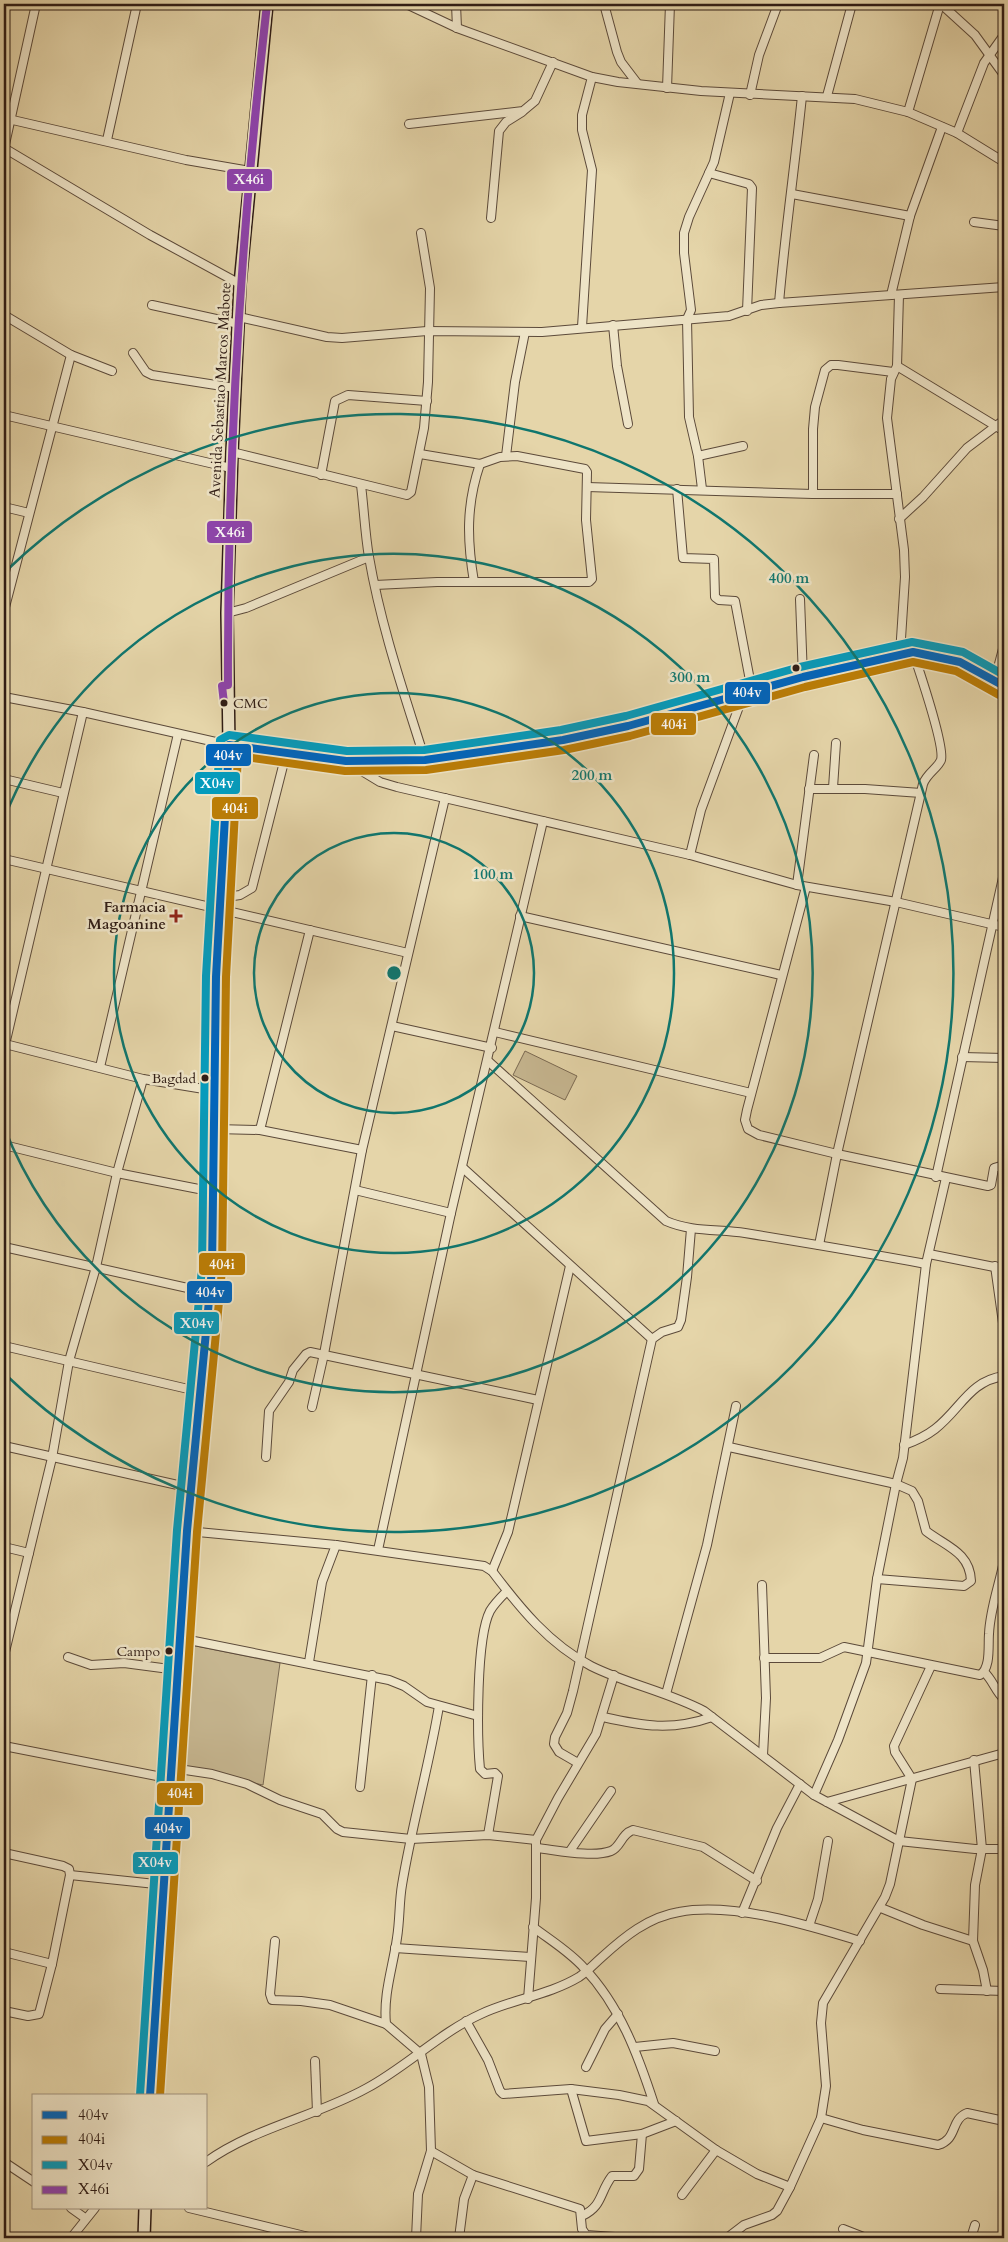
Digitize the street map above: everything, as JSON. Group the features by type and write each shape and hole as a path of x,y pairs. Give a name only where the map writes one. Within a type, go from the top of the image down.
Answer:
{"main road":[{"name":"Avenida Sebastiao Marcos Mabote","path":"150,2094 165,1885 179,1638 187,1531 210,1293 214,1192 219,904 229,745 227,613 231,468 240,284 267,4"},
{"path":"144,2238 146,2210"}],"street":[{"path":"36,4 7,118 4,148 150,235 240,284"},
{"path":"106,140 137,4"},
{"path":"406,4 457,28 592,77 667,88 750,95 827,96 855,99 908,112 957,133 1004,162"},
{"path":"456,4 457,28"},
{"path":"604,4 621,62 637,83"},
{"path":"667,88 670,4"},
{"path":"750,95 759,55 778,4"},
{"path":"827,96 852,4"},
{"path":"908,112 941,4 976,35 1004,75"},
{"path":"957,133 976,82 990,53 1004,34"},
{"path":"491,218 499,131 506,122 523,111 539,95 553,62"},
{"path":"582,327 592,170 582,130 582,115 592,77"},
{"path":"702,489 698,456 688,417 687,319 690,310 684,254 684,233 689,217 709,173 723,127 730,93"},
{"path":"779,302 802,96"},
{"path":"409,124 523,111"},
{"path":"7,118 186,160 250,171"},
{"path":"900,654 905,577 887,418 895,369 895,295 910,216 942,127"},
{"path":"709,173 749,184 752,188 746,311"},
{"path":"792,194 910,216"},
{"path":"974,222 1004,226"},
{"path":"232,452 361,485 407,495 411,492 420,454 427,401 427,331 430,288 421,234"},
{"path":"152,304 327,337 342,338 427,331 525,332 729,316 761,305 779,302 1004,287"},
{"path":"4,315 71,355 112,371"},
{"path":"614,325 617,366 628,424"},
{"path":"506,456 515,382 525,332"},
{"path":"133,353 146,372 235,388"},
{"path":"4,611 54,426 71,355"},
{"path":"813,494 815,407 825,370 831,365 895,369 1002,420"},
{"path":"322,475 335,401 339,397 348,395 427,401"},
{"path":"4,415 231,468"},
{"path":"1002,420 1004,431"},
{"path":"899,518 923,496 967,448 1002,420"},
{"path":"698,456 744,446"},
{"path":"375,585 474,582 589,582 592,579 586,520 587,472 585,469 517,456 506,456 480,464 420,454"},
{"path":"474,582 467,540 474,480 480,464"},
{"path":"361,485 369,557 375,585 392,657 425,760"},
{"path":"587,487 702,489 813,494 897,494"},
{"path":"677,489 684,558 714,559 715,597 719,600 735,601 748,692 701,810 690,855"},
{"path":"4,507 29,513"},
{"path":"227,613 246,608 369,557"},
{"path":"800,599 803,677"},
{"path":"995,679 1004,646"},
{"path":"818,1244 837,1154 921,793 926,776 938,766 941,758 928,699 913,652"},
{"path":"4,697 83,712 229,745 346,761 425,760 596,733 681,712 803,677 913,652 960,662 995,679 1004,686"},
{"path":"83,712 4,1047 143,1078 216,1091"},
{"path":"100,1067 178,734"},
{"path":"833,788 836,742"},
{"path":"219,904 252,888 286,754"},
{"path":"814,755 809,789 801,886 745,1120 748,1129 759,1135 837,1154 988,1186 991,1185 994,1168 1004,1165"},
{"path":"346,761 380,782 690,855 801,886 896,902 1004,927"},
{"path":"4,779 63,793"},
{"path":"809,789 833,788 921,793"},
{"path":"312,1407 324,1354 362,1150 446,798"},
{"path":"378,1550 451,1213 492,1048 520,916 543,821"},
{"path":"4,859 142,892 219,904 310,930 408,953"},
{"path":"936,1176 1004,873"},
{"path":"520,916 781,975"},
{"path":"260,1130 310,930"},
{"path":"392,1026 492,1048"},
{"path":"495,1032 751,1093"},
{"path":"962,1057 1004,1058"},
{"path":"488,1061 666,1221 691,1228 818,1244 926,1264"},
{"path":"4,1656 5,1642 52,1458 69,1361 96,1267 143,1078"},
{"path":"215,1129 260,1130 362,1150"},
{"path":"4,1145 118,1173 214,1192"},
{"path":"463,1168 652,1339"},
{"path":"814,1795 838,1740 868,1652 877,1579 896,1484 901,1468 926,1264 946,1178"},
{"path":"355,1190 451,1213"},
{"path":"578,1763 559,1752 554,1744 555,1737 568,1714 652,1339 662,1332 678,1327 680,1320 687,1277 691,1228"},
{"path":"4,1247 210,1293"},
{"path":"928,1254 1004,1269"},
{"path":"492,1571 508,1532 570,1266"},
{"path":"994,1266 1004,1330"},
{"path":"4,1346 201,1392"},
{"path":"266,1457 268,1418 272,1405 289,1382 293,1370 306,1354 324,1354 538,1400"},
{"path":"904,1446 936,1428 977,1386 991,1378 1004,1376"},
{"path":"666,1694 707,1544 729,1447 736,1406"},
{"path":"4,1446 191,1488"},
{"path":"729,1447 896,1484 912,1490 918,1501 926,1531 960,1553 970,1571 971,1581 964,1586 877,1579"},
{"path":"187,1531 336,1545 477,1565 492,1571 529,1618 555,1642 580,1660 614,1675 687,1702 712,1717 814,1795 899,1841 982,1849 1004,1848"},
{"path":"309,1662 322,1582 336,1545"},
{"path":"4,1547 29,1553"},
{"path":"984,1672 990,1618 1001,1589 1004,1561"},
{"path":"762,1585 766,1722 762,1755"},
{"path":"488,1835 498,1776 495,1773 485,1774 480,1769 478,1716 483,1644 488,1617 493,1607 507,1590"},
{"path":"179,1638 372,1675 404,1686 420,1698 439,1706 478,1716"},
{"path":"764,1658 820,1658 844,1647 974,1675 984,1672"},
{"path":"68,1657 91,1665 124,1663 177,1670"},
{"path":"727,2238 744,2225 772,2215 790,2187 821,2118 826,2086 821,2023 823,2003 881,1908 890,1884 912,1779 895,1752 894,1746 931,1666"},
{"path":"984,1672 990,1678 998,1694 1004,1699"},
{"path":"360,1787 372,1675"},
{"path":"528,1998 536,1844 578,1763 596,1734 603,1717 614,1675"},
{"path":"386,2024 388,1978 396,1948 401,1887 431,1755 439,1706"},
{"path":"603,1717 634,1724 671,1727 693,1724 712,1717"},
{"path":"4,1746 172,1774 212,1774 248,1784 280,1800 322,1814 337,1829 343,1832 411,1839 488,1835 584,1853 613,1850 625,1834 633,1830 702,1847 757,1881"},
{"path":"827,1802 1004,1753"},
{"path":"974,1760 982,1849 975,1885 973,1941 984,1970 987,1991"},
{"path":"742,1913 757,1881 777,1828 800,1784"},
{"path":"570,1851 611,1791"},
{"path":"809,1926 818,1899 828,1841"},
{"path":"4,1853 63,1866 69,1869 70,1874 52,1964 39,2014 28,2016 4,2011"},
{"path":"70,1874 165,1885"},
{"path":"881,1908 923,1926 973,1941"},
{"path":"208,2161 250,2137 317,2112 366,2089 421,2054 466,2021 492,2009 562,1986 588,1972 635,1930 665,1915 694,1910 742,1913 809,1926 860,1941"},
{"path":"533,1927 576,1960 588,1972 618,2014 635,2046 654,2104"},
{"path":"275,1941 270,1994 272,2000 301,2001 330,2006 386,2024 421,2054 430,2092 431,2151 418,2194 416,2238"},
{"path":"396,1948 530,1957"},
{"path":"4,1952 52,1964"},
{"path":"940,1989 1004,1991"},
{"path":"586,2067 605,2029 618,2014"},
{"path":"466,2021 488,2060 500,2091 503,2094 571,2089 619,2095 654,2104 716,2150 757,2174 790,2187"},
{"path":"635,2046 673,2043 715,2051"},
{"path":"315,2061 317,2112"},
{"path":"571,2089 586,2141 642,2134 676,2120"},
{"path":"821,2118 863,2130 938,2145 946,2142 952,2135 958,2120 966,2113 1004,2122"},
{"path":"582,2216 594,2210 600,2203 604,2187 612,2176 634,2176 639,2169 642,2134"},
{"path":"682,2196 716,2150"},
{"path":"431,2151 473,2175 575,2206 580,2209 582,2232 586,2235 629,2238"},
{"path":"4,2162 32,2181"},
{"path":"459,2238 464,2199 473,2175"},
{"path":"74,2210 85,2218"},
{"path":"71,2238 92,2210"},
{"path":"197,2210 313,2238"},
{"path":"971,2238 975,2225"},
{"path":"843,2229 866,2238"}],"shaded area":[{"path":"525,1051 577,1076 565,1100 513,1075"},
{"path":"191,1645 280,1663 263,1785 183,1768"}],"transit line":[{"name":"X46i","path":"224,703 222,686 228,685 230,514 237,344 250,174 267,4"},
{"name":"X04v","path":"140,2094 177,1530 202,1268 206,976 220,740 229,735 347,751 424,750 561,730 626,716 800,667 912,642 963,652 1004,675"},
{"name":"404v","path":"150,2094 187,1531 212,1269 216,977 229,745 346,761 425,760 563,740 628,726 803,677 913,652 960,662 1004,686"},
{"name":"404i","path":"160,2094 197,1532 222,1270 226,977 238,756 345,771 426,770 564,750 630,736 805,687 913,662 956,671 999,695"}],"place":[{"name":"CMC","path":"224,703"},
{"name":"Farmacia Magoanine","path":"176,916"},
{"name":"Bagdad","path":"205,1078"},
{"name":"Campo","path":"169,1651"}]}
